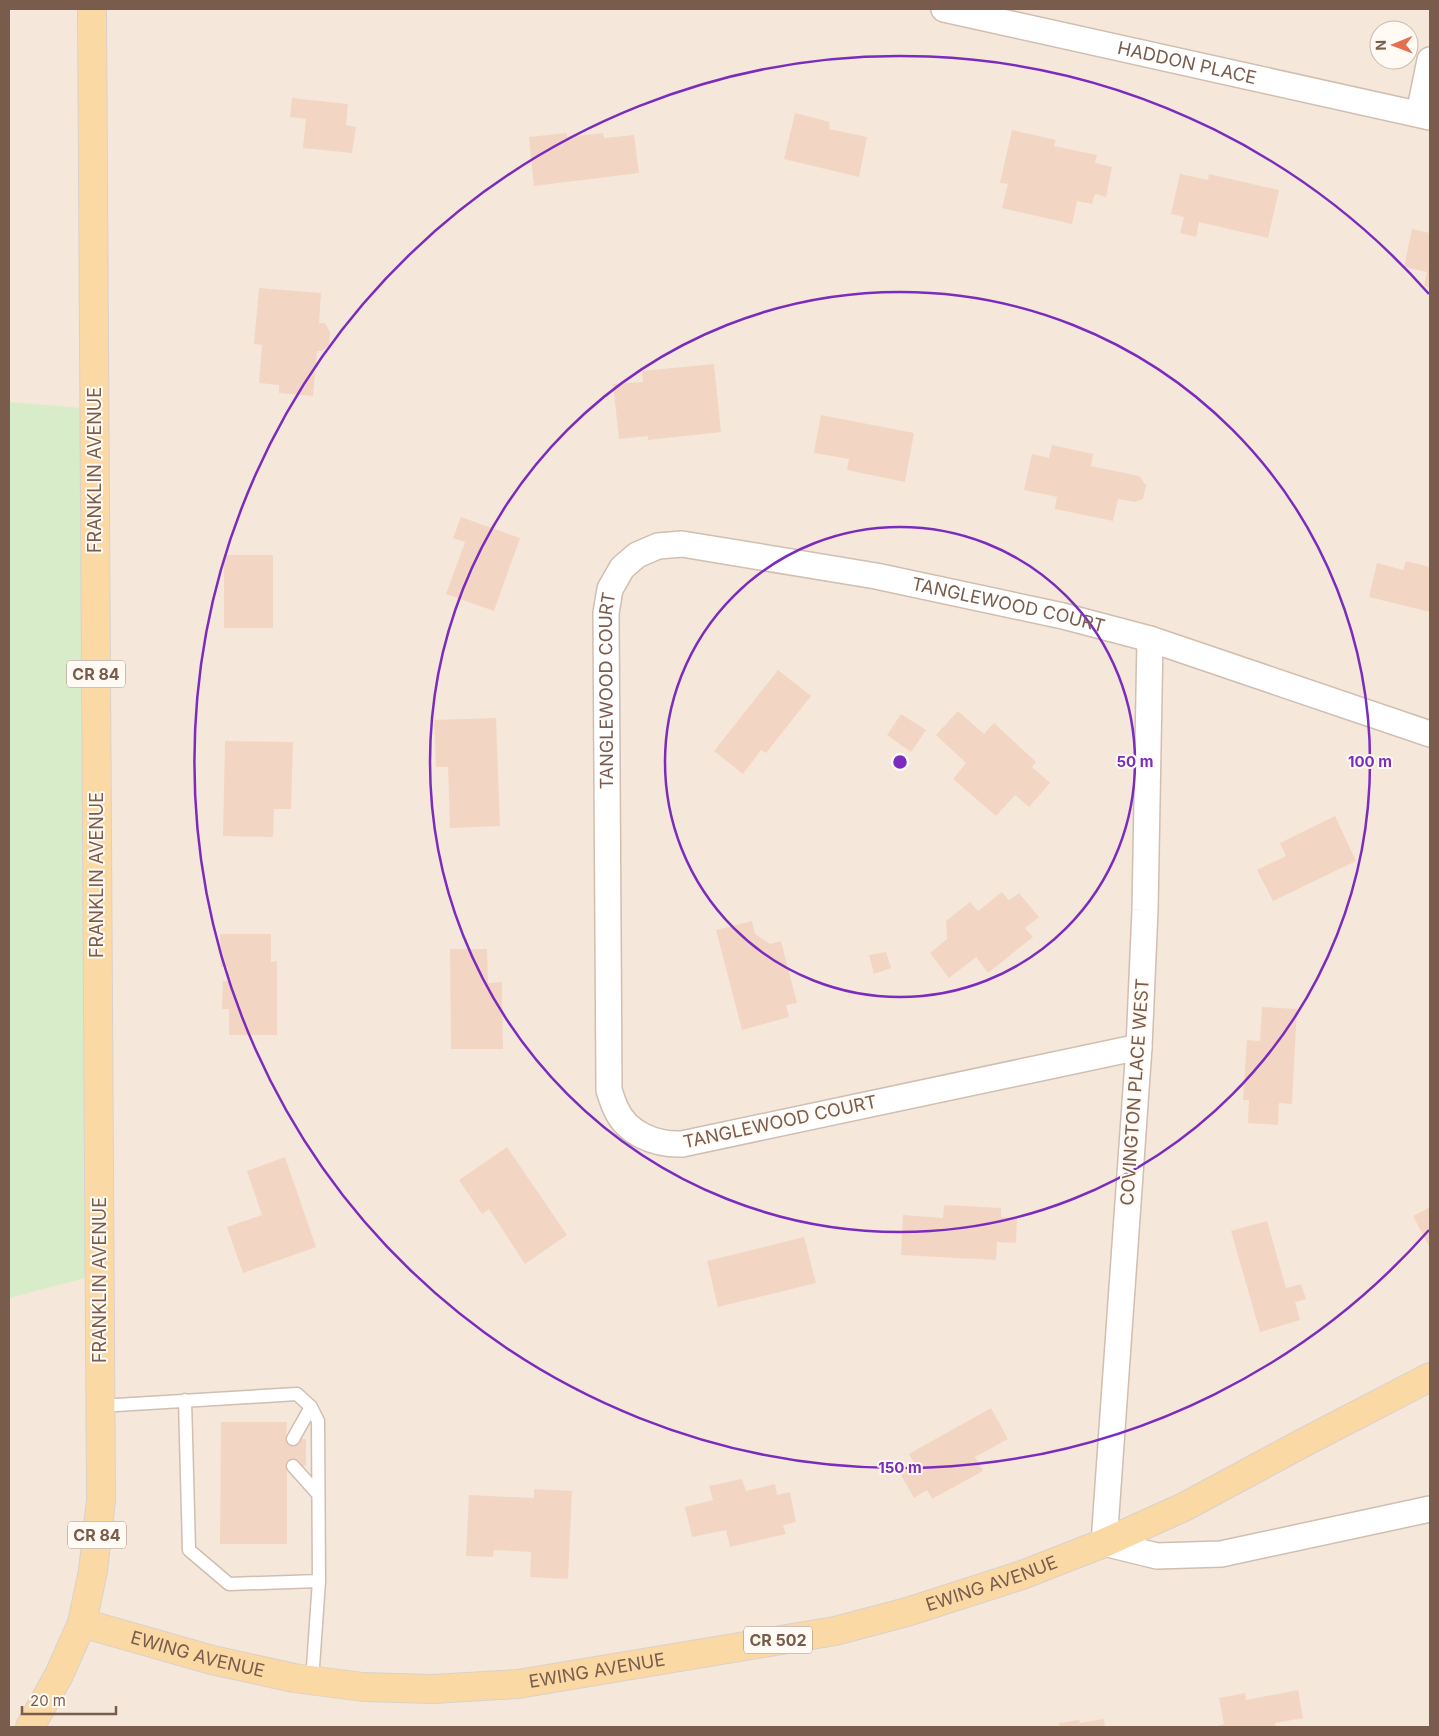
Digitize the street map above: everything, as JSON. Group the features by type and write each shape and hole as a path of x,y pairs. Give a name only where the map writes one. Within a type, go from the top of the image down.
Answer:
{"main road":[{"name":"FRANKLIN AVENUE","path":"30,1727 59,1675 82,1623 93,1571 101,1500 92,9"},
{"name":"EWING AVENUE","path":"82,1623 212,1660 312,1681 363,1687 434,1689 518,1684 835,1631 907,1612 1013,1578 1104,1543 1184,1507 1430,1377"}],"street":[{"name":"HADDON PLACE","path":"944,9 1424,115"},
{"path":"1424,115 1430,60"},
{"name":"TANGLEWOOD COURT","path":"1139,1047 682,1144 670,1144 648,1139 630,1128 616,1111 609,1090 606,612 610,589 622,568 637,555 658,546 682,544 876,576 1063,616 1150,640 1430,734"},
{"name":"COVINGTON PLACE WEST","path":"1104,1543 1139,1047 1145,910 1150,640"},
{"path":"1104,1543 1158,1556 1221,1554 1430,1509"}],"lane":[{"path":"100,1406 297,1394 311,1407 318,1421 319,1581 312,1681"},
{"path":"185,1400 189,1550 229,1584 319,1581"},
{"path":"293,1438 311,1407"},
{"path":"293,1466 318,1494"}],"shaded area":[{"path":"9,9 1430,9 1430,1727 9,1727"}],"green space":[{"path":"9,402 94,409 100,1274 9,1298"}],"building":[{"path":"292,98 348,104 346,125 356,127 352,153 303,148 306,119 290,117"},
{"path":"795,113 830,122 829,129 867,137 859,177 784,159"},
{"path":"1012,130 1056,140 1054,146 1097,155 1095,163 1112,167 1106,197 1095,194 1092,204 1077,201 1072,224 1002,208 1008,184 1000,183"},
{"path":"567,133 567,137 603,133 604,138 634,135 639,173 534,186 529,137"},
{"path":"1180,174 1208,180 1209,174 1279,190 1268,238 1199,222 1196,237 1180,233 1184,217 1171,214"},
{"path":"1412,229 1430,233 1430,288 1424,286 1427,272 1404,267"},
{"path":"259,288 321,293 319,323 325,323 330,332 329,345 322,351 317,351 313,396 279,393 279,385 259,383 262,345 254,344"},
{"path":"714,364 721,432 648,440 648,436 619,439 613,384 643,382 642,371"},
{"path":"821,415 914,433 905,482 847,470 849,459 814,453"},
{"path":"1052,445 1093,454 1091,466 1139,476 1146,485 1143,499 1135,502 1118,499 1113,521 1055,509 1057,497 1024,490 1032,454 1049,458"},
{"path":"461,517 520,538 494,611 446,594 465,542 453,538"},
{"path":"224,555 273,555 273,628 224,628"},
{"path":"1406,561 1430,567 1430,612 1369,597 1377,563 1403,570"},
{"path":"778,670 811,696 766,753 761,750 743,774 714,751"},
{"path":"958,711 984,734 994,723 1036,762 1032,767 1050,783 1029,807 1015,795 996,816 953,779 966,763 936,735"},
{"path":"901,714 926,730 911,752 887,735"},
{"path":"496,718 500,826 450,828 448,767 436,767 434,720"},
{"path":"225,741 293,742 291,809 274,809 273,837 223,836"},
{"path":"1335,816 1356,861 1273,901 1257,870 1286,856 1280,843"},
{"path":"1002,892 1009,900 1019,893 1039,917 1025,928 1033,937 988,973 976,957 949,978 930,953 947,939 946,921 970,902 978,911"},
{"path":"752,921 755,934 770,944 781,941 797,1003 786,1005 789,1017 742,1030 716,930"},
{"path":"220,934 271,934 271,962 277,961 277,1035 229,1035 229,1009 222,1009 223,981 228,981 228,967 221,967"},
{"path":"450,949 487,949 488,983 502,982 503,1049 451,1049"},
{"path":"886,952 891,968 874,974 869,955"},
{"path":"1262,1007 1297,1009 1292,1104 1279,1103 1278,1125 1248,1123 1249,1100 1243,1100 1247,1040 1260,1041"},
{"path":"507,1147 567,1235 525,1264 489,1209 482,1214 459,1180"},
{"path":"285,1157 316,1247 243,1273 227,1227 262,1215 247,1171"},
{"path":"944,1205 1001,1208 1001,1217 1017,1218 1016,1243 997,1242 996,1260 901,1255 903,1215 943,1218"},
{"path":"1430,1207 1430,1248 1413,1216"},
{"path":"1267,1221 1286,1288 1301,1284 1306,1299 1295,1302 1300,1320 1260,1332 1231,1231"},
{"path":"804,1237 816,1283 718,1307 707,1261"},
{"path":"991,1408 1008,1439 975,1457 983,1471 932,1499 927,1490 914,1498 900,1473 915,1465 909,1454"},
{"path":"221,1422 287,1422 286,1439 306,1439 306,1466 287,1466 287,1544 220,1544"},
{"path":"742,1479 746,1491 775,1484 777,1495 790,1492 796,1522 783,1525 786,1534 730,1547 726,1530 692,1537 685,1507 713,1500 709,1486"},
{"path":"534,1489 572,1491 568,1579 530,1577 531,1552 494,1550 493,1557 466,1556 469,1495 534,1498"},
{"path":"1298,1690 1303,1718 1275,1723 1276,1727 1214,1727 1224,1724 1219,1698 1245,1693 1246,1700"},
{"path":"1104,1719 1105,1727 1060,1727 1059,1723 1079,1720 1080,1723"}]}
